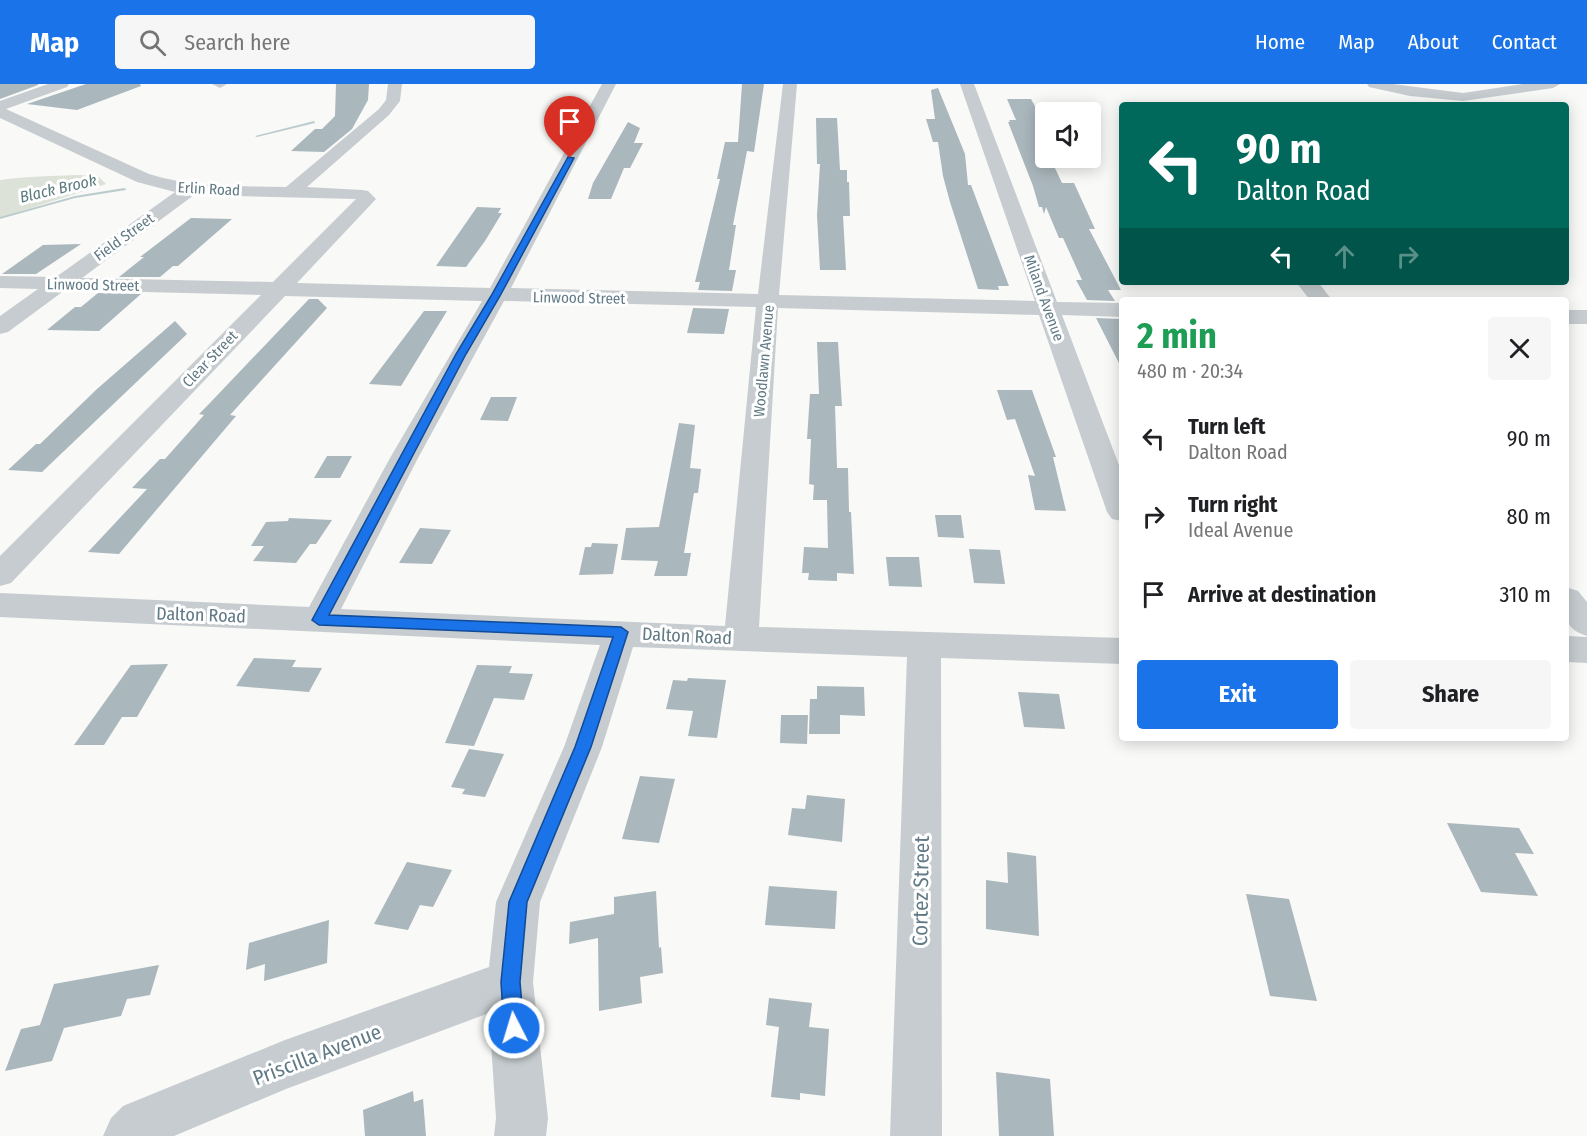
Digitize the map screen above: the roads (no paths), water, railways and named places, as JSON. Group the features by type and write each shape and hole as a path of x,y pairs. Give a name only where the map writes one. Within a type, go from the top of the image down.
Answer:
{"street":[{"path":"0,106 62,84"},
{"path":"291,192 384,112 393,101 395,84"},
{"path":"319,620 609,84"},
{"name":"Woodlawn Avenue","path":"741,639 790,84"},
{"name":"Miland Avenue","path":"967,84 1119,504"},
{"path":"1374,84 1410,92 1463,97 1553,84"},
{"name":"Erlin Road","path":"0,112 153,182 190,190 291,192"},
{"name":"Field Street","path":"0,327 190,190"},
{"name":"Clear Street","path":"0,575 367,199 356,194 291,192"},
{"name":"Linwood Street","path":"0,282 1119,310"},
{"path":"1309,285 1319,297"},
{"path":"1569,317 1587,317"},
{"path":"1569,603 1587,624"},
{"name":"Dalton Road","path":"0,605 741,639 1119,651"},
{"path":"520,1136 522,1118 510,982 518,902 583,747 621,632"},
{"name":"Cortez Street","path":"916,1136 924,646"},
{"path":"1569,649 1587,650"},
{"name":"Priscilla Avenue","path":"129,1136 141,1124 285,1065 510,982"}],"waterway":[{"name":"Black Brook","path":"257,136 314,122"},
{"name":"Black Brook","path":"0,218 75,197 124,189"}]}
